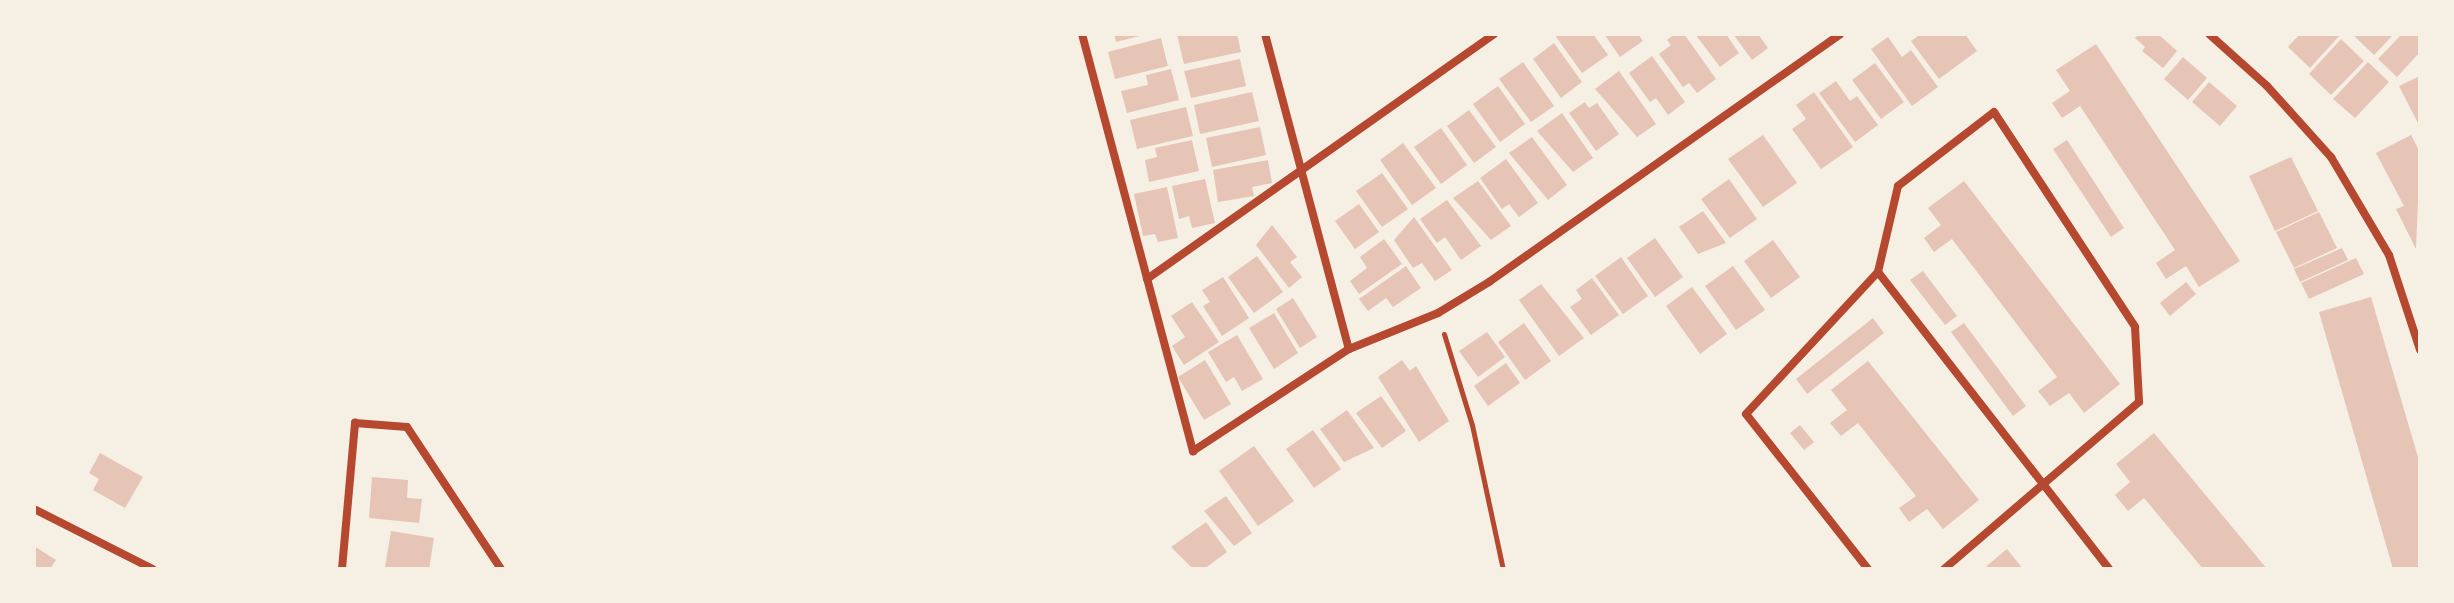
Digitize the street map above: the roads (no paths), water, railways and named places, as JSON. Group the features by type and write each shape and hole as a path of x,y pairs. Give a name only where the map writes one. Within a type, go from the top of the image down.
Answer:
{"street":[{"path":"1082,34 1193,451 1349,349 1438,313 1840,34"},
{"path":"1265,34 1349,349"},
{"path":"1147,279 1494,34"},
{"path":"2209,34 2267,86 2331,157 2389,255 2420,350"},
{"path":"1868,569 1746,414 1878,272 1898,186 1994,112 2135,327 2139,402 1944,569"},
{"path":"1878,272 2109,569"},
{"path":"342,569 355,423 407,427 501,569"},
{"path":"34,509 153,569"}]}
